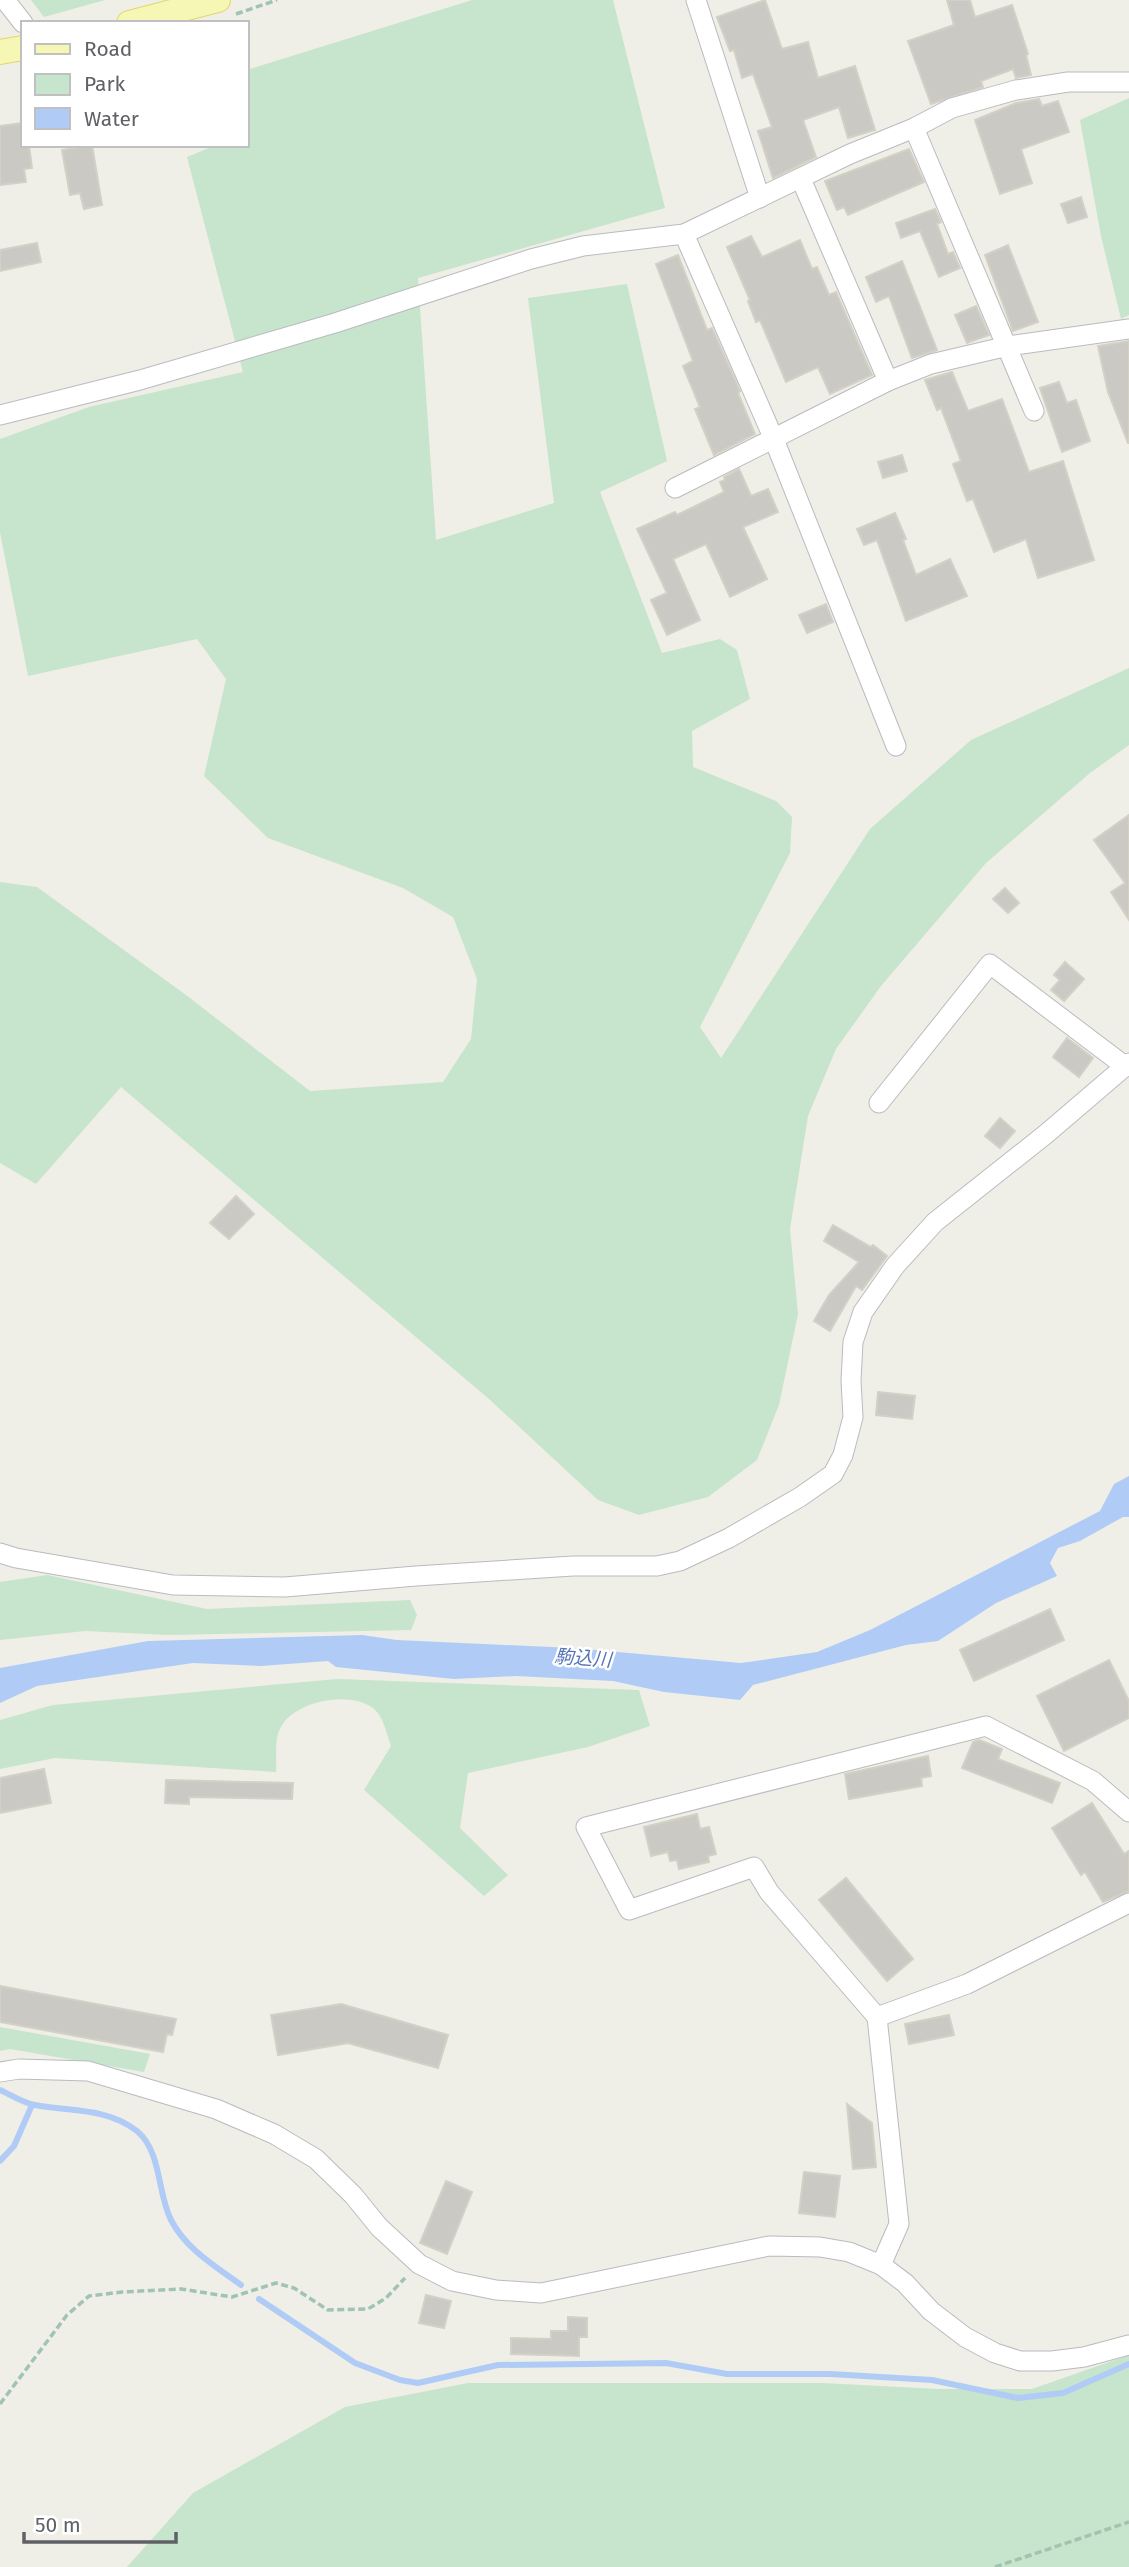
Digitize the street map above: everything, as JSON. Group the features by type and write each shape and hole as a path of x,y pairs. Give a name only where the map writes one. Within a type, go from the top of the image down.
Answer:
{"main road":[{"path":"142,21 224,8"},
{"path":"0,52 21,48"}],"street":[{"path":"3,0 21,21"},
{"path":"696,0 760,198"},
{"path":"0,415 140,380 322,327 531,259 583,246 684,234 952,108 1016,90 1068,82 1129,82"},
{"path":"914,128 1034,411"},
{"path":"802,179 888,381"},
{"path":"684,234 773,437 896,746"},
{"path":"675,488 888,381 931,364 1008,346 1129,329"},
{"path":"0,1553 173,1585 285,1587 573,1566 657,1566 680,1561 729,1538 800,1497 833,1474 843,1455 853,1417 853,1342 863,1312 895,1266 935,1222 1128,1065 990,964 879,1102"},
{"path":"881,2265 899,2224 877,2017 769,1892 754,1867 629,1910 586,1827 986,1726 1093,1781 1129,1812"},
{"path":"877,2017 968,1983 1129,1903"},
{"path":"0,2072 19,2069 88,2071 216,2109 274,2134 316,2159 353,2195 379,2227 419,2264 452,2281 496,2290 541,2293 769,2246 820,2246 849,2252 881,2265 905,2283 931,2311 965,2337 995,2353 1020,2361 1052,2361 1084,2357 1129,2345"}],"path":[{"path":"224,8 277,0"},
{"path":"0,2404 67,2315 89,2296 181,2289 233,2297 276,2283 294,2288 328,2309 368,2309 386,2298 419,2264"},
{"path":"995,2567 1129,2522"}],"green space":[{"path":"31,0 105,0 44,17"},
{"path":"472,0 613,0 665,208 418,278 436,540 554,503 528,298 627,284 667,461 600,492 662,653 720,639 737,650 750,699 692,731 693,767 776,801 792,817 790,853 700,1027 721,1058 870,829 971,740 1129,668 1129,745 1090,773 986,863 881,986 836,1049 808,1116 790,1229 798,1314 779,1405 757,1460 708,1497 639,1515 598,1500 489,1399 121,1087 36,1184 0,1163 0,882 37,887 186,995 310,1091 443,1082 471,1039 477,979 453,917 403,888 268,838 204,776 226,679 197,639 28,676 0,532 0,439 89,407 243,372 187,157 211,147 248,147 248,70"},
{"path":"1129,98 1129,315 1121,319 1101,236 1080,120"},
{"path":"47,1575 207,1609 410,1600 417,1615 411,1630 168,1635 85,1631 0,1640 0,1582"},
{"path":"337,1679 639,1690 650,1726 588,1747 468,1773 460,1828 508,1875 484,1896 364,1790 391,1746 379,1714 366,1704 354,1700 325,1701 298,1711 287,1719 277,1739 276,1772 55,1758 0,1769 0,1720 53,1705"},
{"path":"0,2027 150,2054 144,2072 10,2049 0,2051"},
{"path":"1129,2355 1129,2567 127,2567 193,2493 345,2407 468,2383 822,2383 939,2389 1032,2389"}],"water":[{"name":"駒込川","path":"1129,1476 1129,1517 1123,1517 1080,1541 1058,1548 1050,1563 1057,1576 996,1603 938,1641 906,1645 753,1685 740,1700 664,1692 613,1681 516,1676 454,1679 336,1667 328,1661 261,1666 193,1663 37,1686 0,1703 0,1668 148,1641 362,1635 397,1640 573,1648 741,1663 817,1652 870,1630 1100,1511 1114,1484"}],"building":[{"path":"765,0 782,49 808,42 818,78 855,66 875,130 848,138 839,107 803,120 816,157 773,178 758,131 772,127 753,74 742,78 734,50 730,51 717,17"},
{"path":"947,0 970,0 975,17 1012,5 1028,54 1026,55 1031,75 1016,78 1013,69 981,81 983,87 931,104 908,41 954,25"},
{"path":"1039,99 1042,106 1058,101 1069,132 1021,149 1032,183 1000,194 975,120 1016,103"},
{"path":"21,123 21,147 29,147 32,168 24,169 26,182 0,185 0,126"},
{"path":"92,147 102,205 84,209 80,193 70,195 62,150"},
{"path":"909,149 924,182 848,215 844,207 837,210 825,181"},
{"path":"1081,197 1087,217 1068,223 1061,204"},
{"path":"935,209 941,222 937,224 948,254 953,252 960,268 939,277 920,231 901,238 896,223"},
{"path":"751,236 762,257 800,240 812,269 817,267 829,295 836,292 872,375 830,394 818,367 786,382 760,320 756,322 748,301 750,300 727,247"},
{"path":"37,243 41,262 0,271 0,250"},
{"path":"1008,245 1038,322 1013,331 985,255"},
{"path":"678,255 707,330 712,328 740,391 738,393 755,434 714,455 695,409 700,407 683,366 693,361 656,264"},
{"path":"902,261 937,350 912,358 889,296 876,302 866,277"},
{"path":"976,306 989,335 967,343 955,315"},
{"path":"1129,341 1128,443 1108,392 1098,346"},
{"path":"952,372 968,411 1002,399 1029,472 1063,461 1094,560 1038,578 1026,539 994,552 973,499 967,501 953,464 961,461 941,408 937,410 925,380"},
{"path":"1059,382 1067,403 1076,400 1090,441 1062,452 1040,388"},
{"path":"902,455 907,471 883,478 878,462"},
{"path":"739,469 751,496 768,489 778,512 743,527 767,579 730,597 706,544 673,559 700,620 667,635 651,600 667,593 637,529 675,512 677,515 724,492 720,482"},
{"path":"895,513 916,575 950,559 967,596 906,621 877,540 864,545 857,529"},
{"path":"826,604 833,622 807,633 799,615"},
{"path":"1129,815 1129,920 1111,892 1125,883 1094,840"},
{"path":"1005,888 1019,903 1008,913 993,899"},
{"path":"1065,962 1084,979 1064,1001 1051,990 1060,980 1054,975"},
{"path":"1067,1038 1093,1058 1079,1077 1053,1057"},
{"path":"1000,1118 1015,1131 1000,1148 985,1136"},
{"path":"236,1196 254,1214 229,1239 210,1223"},
{"path":"833,1225 871,1247 873,1245 887,1256 862,1290 856,1286 830,1331 814,1321 829,1295 859,1262 824,1241"},
{"path":"878,1392 915,1396 912,1419 876,1415"},
{"path":"1050,1609 1064,1640 974,1681 960,1650"},
{"path":"1109,1660 1129,1701 1129,1718 1064,1751 1037,1696"},
{"path":"979,1740 1002,1749 998,1759 1060,1783 1052,1803 962,1768 973,1742"},
{"path":"928,1756 931,1776 921,1778 922,1786 849,1799 845,1774"},
{"path":"44,1769 51,1803 0,1813 0,1778"},
{"path":"166,1780 293,1783 292,1799 189,1797 189,1804 165,1803"},
{"path":"1092,1803 1124,1854 1129,1851 1129,1891 1103,1902 1085,1872 1081,1875 1052,1828"},
{"path":"697,1814 700,1829 709,1827 716,1854 708,1856 709,1862 679,1869 677,1860 670,1861 668,1852 651,1856 644,1827"},
{"path":"846,1878 913,1959 887,1981 819,1900"},
{"path":"0,1986 176,2019 172,2035 167,2034 163,2052 0,2022"},
{"path":"341,2004 448,2035 438,2068 348,2043 278,2055 271,2015"},
{"path":"949,2015 954,2035 909,2044 905,2024"},
{"path":"847,2104 872,2123 876,2167 853,2169"},
{"path":"804,2172 840,2176 835,2217 799,2213"},
{"path":"446,2181 472,2192 447,2254 420,2243"},
{"path":"426,2295 451,2301 444,2328 419,2323"},
{"path":"568,2317 587,2318 587,2337 579,2337 579,2356 511,2354 511,2338 551,2339 551,2331 568,2331"}],"waterway":[{"path":"0,2090 31,2104 100,2114 125,2123 137,2131 151,2150 167,2209 177,2230 202,2256 241,2285"},
{"path":"0,2161 14,2146 32,2105"},
{"path":"259,2299 355,2363 400,2380 418,2383 498,2365 666,2363 727,2374 830,2374 932,2380 1018,2398 1063,2393 1129,2364"}]}
